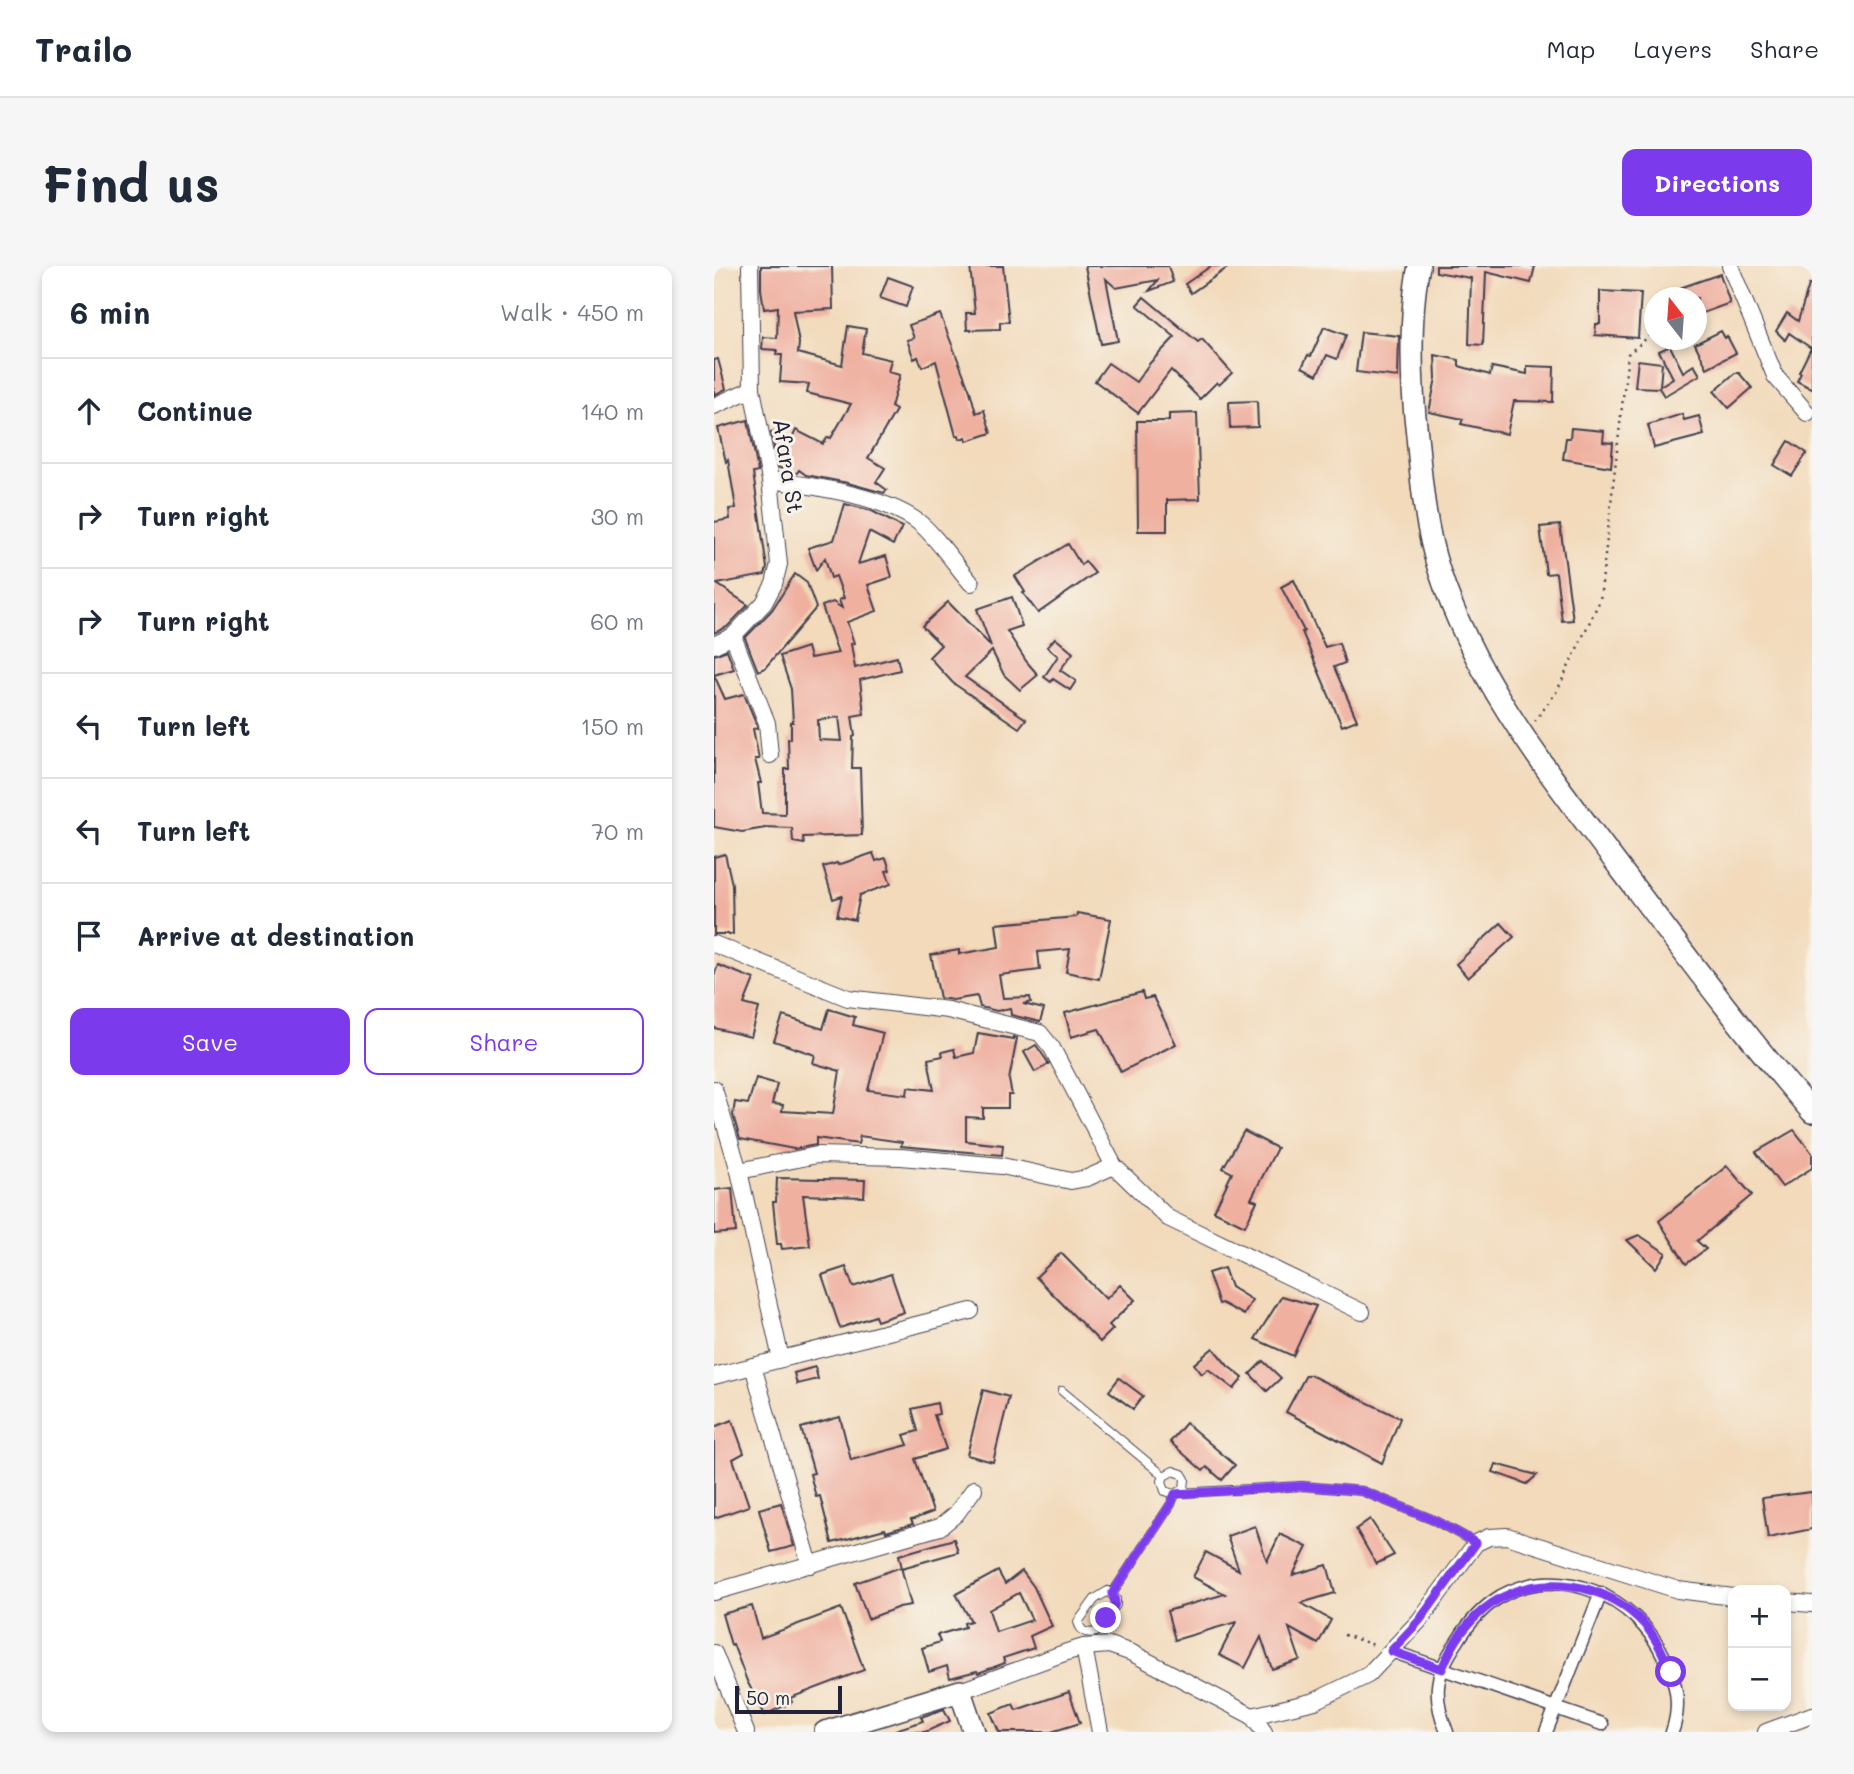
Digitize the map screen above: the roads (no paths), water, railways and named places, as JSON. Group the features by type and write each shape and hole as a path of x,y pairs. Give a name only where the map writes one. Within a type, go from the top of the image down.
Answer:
{"street":[{"name":"Afara St","path":"714,645 733,636 764,603 774,584 779,564 769,480 752,389 750,266"},
{"path":"1419,266 1415,287 1413,398 1423,493 1438,569 1473,652 1523,737 1692,965 1812,1112"},
{"path":"1730,266 1775,376 1807,413"},
{"path":"714,406 752,389"},
{"path":"769,480 855,495 898,511 918,522 971,583"},
{"path":"733,636 767,723 770,755"},
{"path":"714,944 848,998 948,1010 1040,1033 1052,1048 1114,1166 1168,1218 1362,1312"},
{"path":"714,1089 739,1171 781,1359"},
{"path":"739,1171 817,1155 901,1157 989,1165 1071,1181 1087,1178 1114,1166"},
{"path":"714,1376 971,1311"},
{"path":"753,1366 810,1565"},
{"path":"714,1592 940,1527 956,1514 974,1489"},
{"path":"1252,1716 1315,1701 1368,1675 1419,1621 1476,1543 1489,1537 1507,1536 1678,1590 1728,1597"},
{"path":"1447,1732 1438,1706 1437,1684 1446,1657 1464,1631 1485,1608 1502,1596 1527,1587 1552,1584 1601,1593 1613,1599 1647,1627 1671,1672 1679,1701 1672,1732"},
{"path":"1546,1732 1601,1593"},
{"path":"1791,1602 1812,1604"},
{"path":"825,1732 960,1691 1067,1652 1084,1639"},
{"path":"1084,1639 1132,1653 1252,1716 1264,1732"},
{"path":"1084,1639 1100,1732"},
{"path":"1391,1651 1602,1724"},
{"path":"714,1653 746,1732"},
{"path":"960,1691 975,1732"},
{"path":"1766,1732 1812,1715"}],"lane":[{"path":"1062,1391 1164,1476"},
{"path":"1112,1594 1177,1493 1185,1484 1182,1474 1173,1471 1164,1476 1162,1481 1165,1491 1177,1493 1302,1486 1362,1491 1436,1521 1476,1543"},
{"path":"1108,1591 1116,1599 1116,1605 1096,1632 1084,1639 1078,1622 1095,1599 1108,1591"}]}
